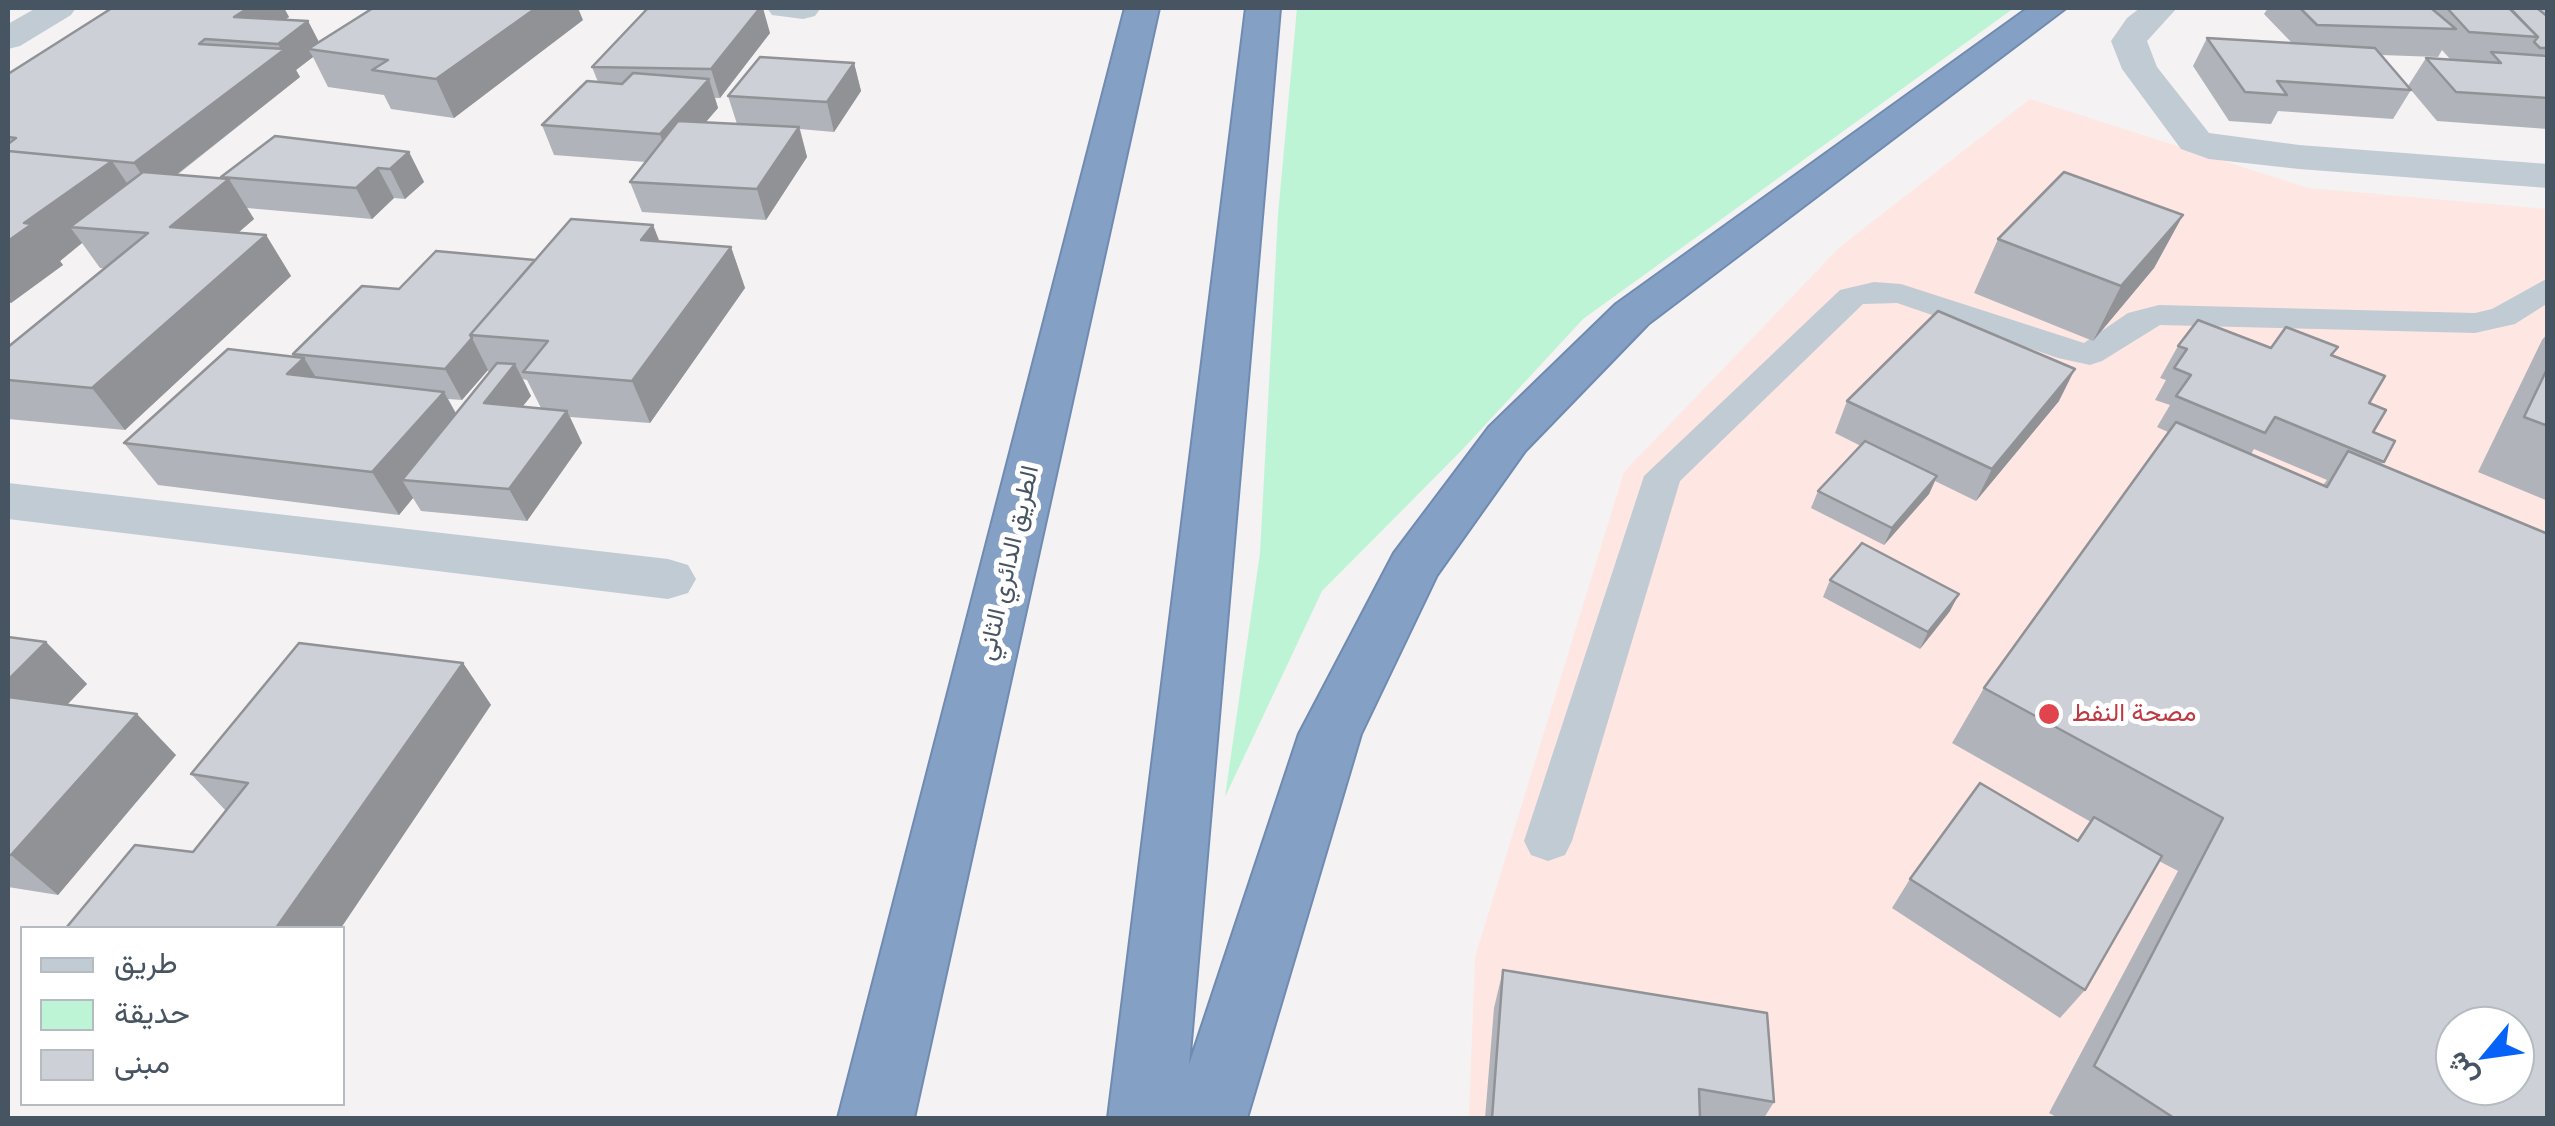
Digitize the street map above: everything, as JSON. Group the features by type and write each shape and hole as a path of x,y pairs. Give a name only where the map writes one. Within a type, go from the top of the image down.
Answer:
{"highway":[{"name":"الطريق الدائري الثاني","path":"876,1118 1142,8"},
{"path":"1146,1118 1262,8"},
{"path":"1209,1118 1330,734 1413,567 1507,439 1632,314 2049,8"}],"street":[{"path":"8,39 59,8"},
{"path":"784,8 804,9"},
{"path":"2160,8 2129,41 2140,69 2195,142 2299,158 2548,176"},
{"path":"2527,8 2548,9"},
{"path":"8,502 668,579"}],"lane":[{"path":"1548,841 1663,476 1852,297 1874,292 1901,294 2070,351 2090,354 2140,320 2159,314 2475,322 2503,317 2548,288"}],"shaded area":[{"name":"مصحة النفط","path":"2030,99 2308,188 2547,209 2547,1118 1469,1118 1475,957 1624,472 1840,247"}],"green space":[{"path":"1297,8 2014,8 1583,319 1462,450 1322,591 1225,797 1260,553 1278,215"}],"building":[{"path":"112,8 248,8 234,17 308,21 278,44 205,39 199,44 285,49 134,163 8,151 8,144 16,138 8,137 8,74"},
{"path":"373,8 536,8 436,79 372,70 388,60 308,49"},
{"path":"648,8 760,8 711,69 592,67"},
{"path":"2300,8 2431,8 2456,29 2317,25"},
{"path":"2447,8 2510,8 2538,37 2469,32"},
{"path":"2509,8 2537,8 2548,17 2548,48 2540,48 2534,42 2538,37"},
{"path":"2207,38 2375,48 2411,90 2277,81 2287,95 2245,92"},
{"path":"2491,52 2548,56 2548,98 2456,92 2426,58 2501,63"},
{"path":"760,57 854,63 827,102 728,96"},
{"path":"633,73 709,79 660,134 542,125 587,81 622,84"},
{"path":"678,121 799,127 757,189 630,182"},
{"path":"275,136 409,152 390,169 378,168 356,188 221,177"},
{"path":"8,151 112,161 24,223 32,224 8,241"},
{"path":"143,172 229,179 170,227 266,235 92,388 8,380 8,347 148,233 70,227"},
{"path":"2064,172 2183,215 2121,286 1998,239"},
{"path":"571,219 653,225 641,240 731,247 632,381 523,372 548,341 470,335"},
{"path":"436,251 535,260 445,369 293,354 362,286 399,289"},
{"path":"1938,311 2075,369 1992,469 1847,401"},
{"path":"2198,320 2271,348 2286,327 2338,347 2331,355 2385,376 2369,403 2386,410 2373,432 2395,441 2384,462 2275,417 2265,433 2176,396 2191,375 2174,368 2187,349 2178,346"},
{"path":"228,349 304,358 287,374 444,392 372,472 124,443"},
{"path":"497,363 515,364 484,403 567,411 509,489 402,480"},
{"path":"2548,367 2548,426 2524,417"},
{"path":"2176,422 2327,487 2348,451 2548,534 2548,1118 2174,1118 2094,1066 2223,818 1984,688"},
{"path":"1865,441 1937,476 1892,528 1818,491"},
{"path":"1862,543 1959,594 1928,632 1830,580"},
{"path":"8,637 46,642 8,680"},
{"path":"299,643 463,663 277,926 68,926 135,845 193,852 248,783 191,774"},
{"path":"8,697 137,714 11,855 8,855"},
{"path":"1980,783 2078,841 2094,817 2162,856 2085,990 1910,879"},
{"path":"1503,970 1767,1013 1774,1102 1699,1089 1700,1118 1492,1118"}],"place":[{"name":"مصحة النفط","path":"2049,714"}]}
